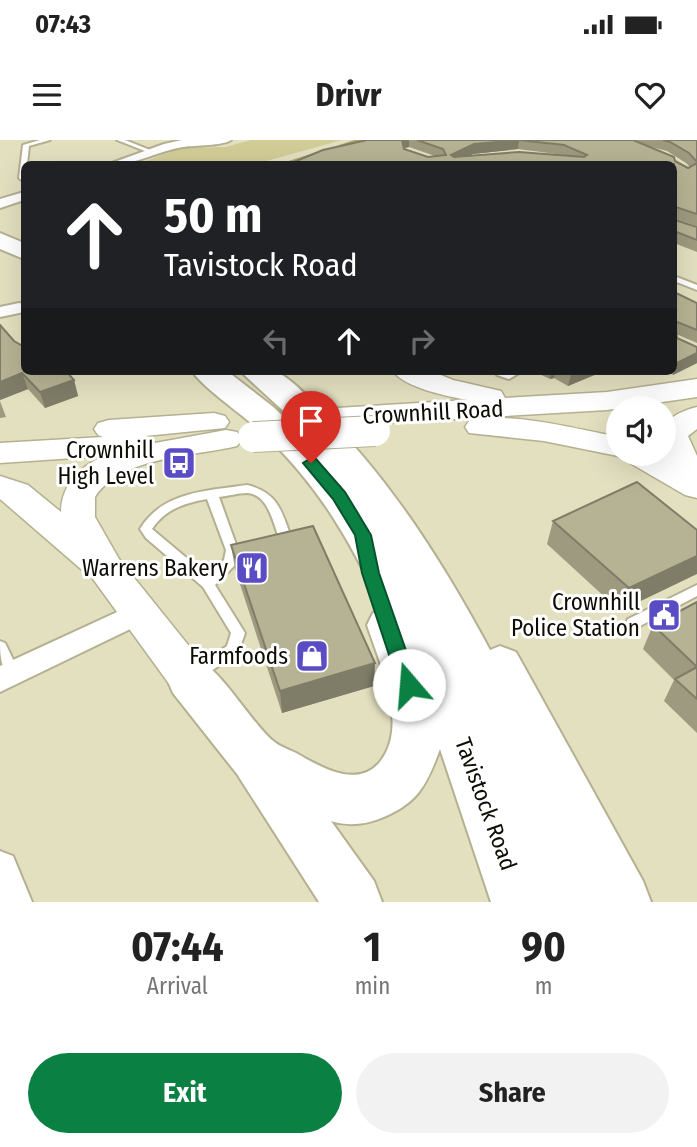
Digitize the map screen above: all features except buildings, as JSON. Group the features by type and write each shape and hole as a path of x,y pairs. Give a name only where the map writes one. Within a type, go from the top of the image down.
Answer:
{"highway":[{"path":"0,231 21,235"},
{"path":"0,240 12,262"},
{"name":"Tavistock Road","path":"213,375 245,399 311,463 339,496 382,532 393,586 461,733 520,902"},
{"name":"Tavistock Road","path":"260,375 318,425 382,532 472,659 573,902"},
{"path":"255,758 324,794 356,800 377,795 390,788 410,766 416,752 419,730 416,709 371,573 382,532 469,605 622,902"},
{"path":"190,680 255,758 353,902"}],"main road":[{"path":"333,414 373,398 386,387 387,375"},
{"path":"416,375 445,387 490,396 606,408"},
{"name":"Crownhill Road","path":"665,396 697,388"},
{"path":"676,409 697,405"},
{"name":"Crownhill Road","path":"0,453 241,430 333,414 606,409"},
{"name":"Crownhill Road","path":"0,436 241,430 375,431 606,410"},
{"path":"697,416 678,428 673,436 680,457 697,474"},
{"path":"460,425 544,432 606,445"},
{"path":"190,680 105,568 78,517 78,497 102,469 127,458 241,430"},
{"path":"657,466 697,487"},
{"path":"0,486 16,493 67,540 105,568"}],"street":[{"path":"124,161 201,140"},
{"path":"207,140 225,140"},
{"path":"0,204 21,197"},
{"path":"0,313 19,307"},
{"path":"7,677 141,612"},
{"path":"0,869 13,902"}],"lane":[{"path":"24,161 26,145 47,140"},
{"path":"120,140 152,152"},
{"path":"677,279 697,288"},
{"path":"190,680 233,649 237,633 208,584 146,529 149,523 168,505 247,489 260,490 268,495 287,542 282,550 274,553"},
{"path":"208,584 236,561 212,495"},
{"path":"633,623 697,590"},
{"path":"0,647 7,677"}],"shaded area":[{"path":"251,140 342,140 267,161 146,161 181,148 226,147"}],"waterway":[{"path":"339,147 360,140"},
{"path":"295,161 317,154"}],"place":[{"name":"Crownhill High Level","path":"179,463"},
{"name":"Warrens Bakery","path":"252,568"},
{"name":"Crownhill Police Station","path":"664,615"},
{"name":"Farmfoods","path":"312,656"}],"route":[{"path":"311,463 339,496 363,535 371,573 409,685"}]}
